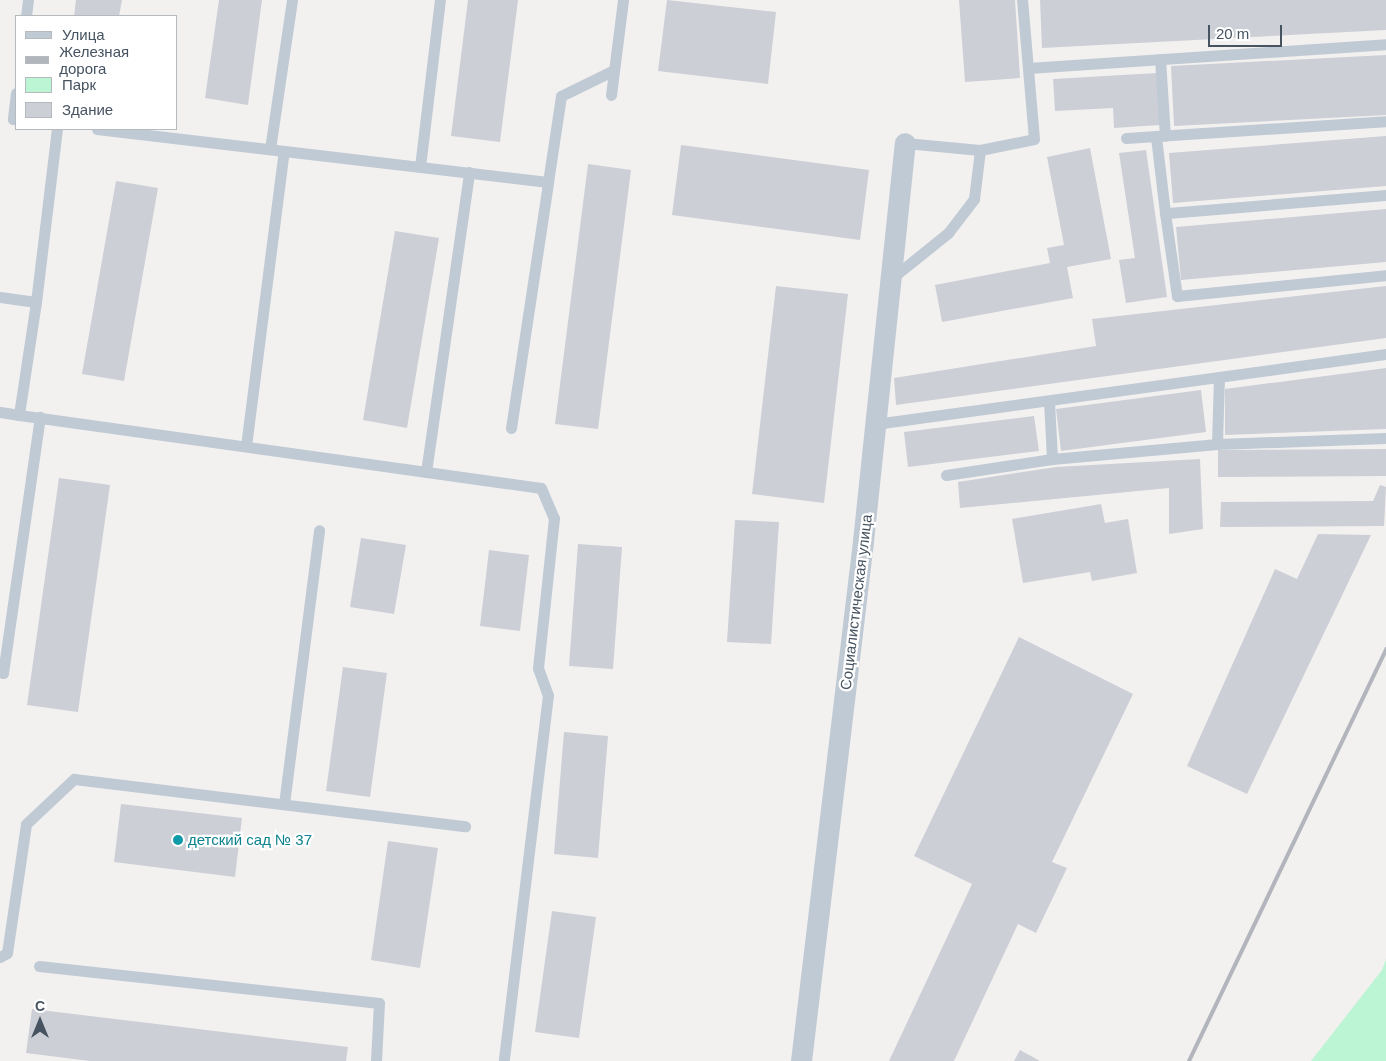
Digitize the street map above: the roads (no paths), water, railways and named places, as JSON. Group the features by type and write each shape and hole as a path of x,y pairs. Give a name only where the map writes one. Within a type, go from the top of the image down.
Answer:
{"street":[{"name":"Социалистическая улица","path":"801,1061 892,278 905,143"}],"lane":[{"path":"26,15 28,0"},
{"path":"270,149 292,0"},
{"path":"420,166 440,0"},
{"path":"611,95 623,0"},
{"path":"905,143 980,150 1034,139 1022,0"},
{"path":"1028,68 1386,44"},
{"path":"1160,59 1161,137 1166,213 1177,296 1386,276"},
{"path":"511,428 561,96 614,70"},
{"path":"15,102 13,119 15,119"},
{"path":"1126,138 1386,121"},
{"path":"19,415 36,302 56,130"},
{"path":"106,130 548,182"},
{"path":"892,278 948,233 974,199 980,150"},
{"path":"246,446 284,151"},
{"path":"426,472 469,172"},
{"path":"1166,213 1386,195"},
{"path":"0,297 36,302"},
{"path":"875,424 1386,354"},
{"path":"1217,444 1219,377"},
{"path":"1050,400 1052,459"},
{"path":"0,412 541,488 554,518 538,668 548,695 504,1061"},
{"path":"0,672 3,672 40,418"},
{"path":"946,474 1052,459 1217,444 1386,438"},
{"path":"284,804 319,530"},
{"path":"0,957 7,953 26,824 74,779 465,826"},
{"path":"39,966 379,1003 376,1061"}],"railway":[{"path":"1189,1061 1386,649"}],"place":[{"name":"детский сад № 37","path":"178,840"}]}
